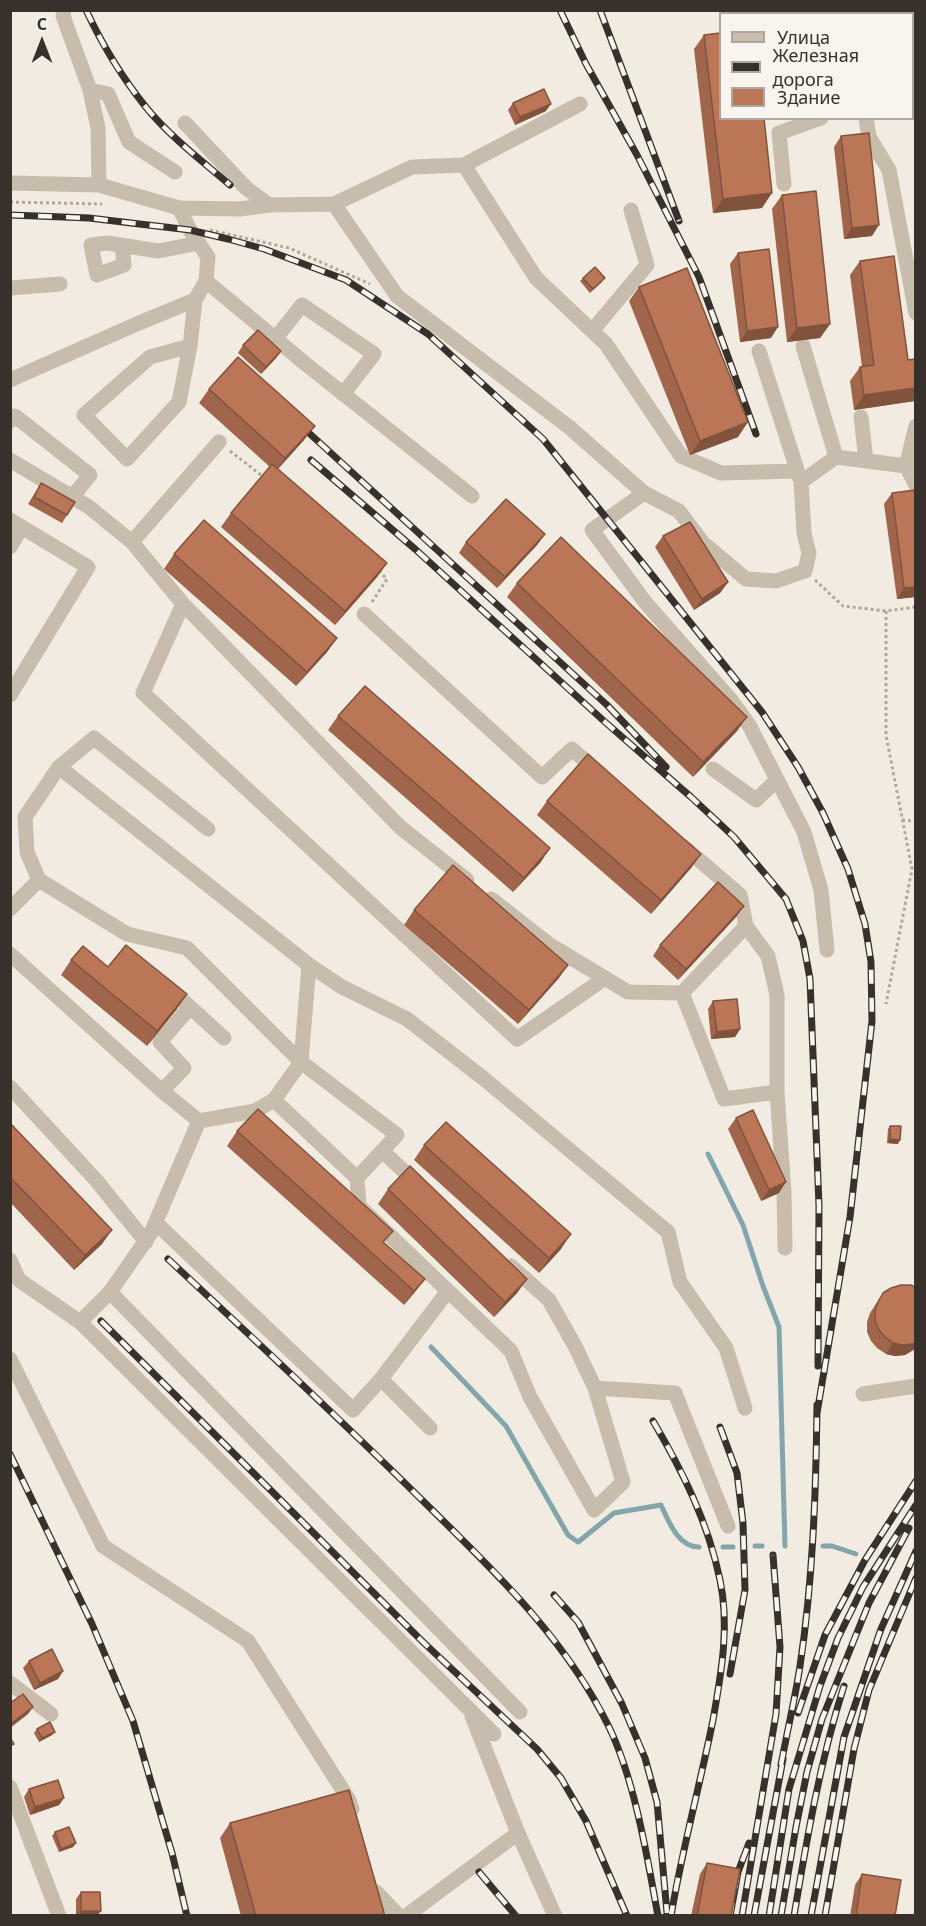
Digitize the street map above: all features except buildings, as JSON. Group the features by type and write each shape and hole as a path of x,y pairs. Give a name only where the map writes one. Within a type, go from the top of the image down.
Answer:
{"street":[{"path":"64,10 63,16 90,90 98,128 99,185"},
{"path":"90,90 108,94 129,142 176,172"},
{"path":"10,183 99,185 179,208 240,209 269,204 334,204 412,167 464,165 580,104"},
{"path":"784,184 779,133 815,120"},
{"path":"866,120 869,137 889,170 915,313"},
{"path":"185,123 246,188 269,204"},
{"path":"464,165 536,278 606,344 681,456 722,473 799,477 836,457 906,466"},
{"path":"334,204 397,296 569,427 644,493 679,511 703,543 746,579 776,581 804,571 809,553 804,533 799,477 759,351"},
{"path":"179,208 208,257 206,281 195,300 190,346 179,402 127,459 84,415 150,357 190,346"},
{"path":"592,331 647,265 631,210"},
{"path":"122,245 158,251 199,243"},
{"path":"206,281 472,496"},
{"path":"10,288 60,284"},
{"path":"10,380 195,300"},
{"path":"275,339 302,305 374,354 343,394"},
{"path":"803,346 836,457"},
{"path":"10,421 15,416 90,475 72,497"},
{"path":"861,417 866,461"},
{"path":"915,426 906,466 915,485"},
{"path":"132,542 219,442"},
{"path":"10,460 90,507 132,542 183,604 400,827 550,945 628,992 682,993 746,926"},
{"path":"644,493 592,530 645,602 731,700 749,725 804,832 821,890 828,950"},
{"path":"10,547 16,523 87,567 10,695"},
{"path":"183,604 143,693 517,1039 605,978"},
{"path":"364,614 542,777 572,749 608,780"},
{"path":"208,829 94,738 59,767 25,817 27,852 39,880 127,934 187,948 301,1062 396,1135 357,1178"},
{"path":"59,767 309,965 342,987 407,1019 483,1078 668,1232 680,1282 726,1348 745,1408"},
{"path":"713,769 756,800 777,780"},
{"path":"669,834 740,895 746,926 768,956 777,995 777,1092 784,1192 785,1248"},
{"path":"10,909 39,880"},
{"path":"10,954 162,1091 199,1121 255,1111 274,1100 301,1062 309,965"},
{"path":"157,976 224,1038"},
{"path":"682,993 724,1099 777,1092"},
{"path":"162,1091 184,1068 159,1042 190,1007"},
{"path":"10,1088 96,1180 146,1242"},
{"path":"274,1100 357,1178 359,1206 511,1351 530,1397 594,1510 623,1482 595,1388 549,1300 496,1253"},
{"path":"80,1322 110,1292 146,1242 156,1224 199,1121"},
{"path":"381,1151 434,1198"},
{"path":"156,1224 352,1410 381,1379 448,1291"},
{"path":"10,1260 19,1280 80,1322 494,1734"},
{"path":"110,1292 520,1712"},
{"path":"10,1359 103,1546 248,1641 350,1800 356,1823"},
{"path":"381,1379 430,1428"},
{"path":"863,1394 915,1386"},
{"path":"595,1388 675,1393 728,1526"},
{"path":"10,1683 51,1714"},
{"path":"469,1710 518,1833 555,1916"},
{"path":"10,1787 59,1916"},
{"path":"406,1916 518,1833"},
{"path":"383,1916 375,1886 399,1916"}],"path":[{"path":"219,442 266,479"},
{"path":"364,614 387,579 377,569"},
{"path":"804,571 843,606 886,611 915,607"},
{"path":"886,611 886,735 912,869 886,1004"},
{"path":"902,820 915,821"}],"waterway":[{"path":"708,1154 743,1225 779,1327 785,1546"},
{"path":"431,1347 506,1426 568,1535 578,1542 614,1513 661,1505 671,1526 680,1538 685,1543 699,1547"},
{"path":"755,1546 762,1546"},
{"path":"823,1546 832,1546 856,1554"},
{"path":"723,1547 733,1547"}],"railway":[{"path":"86,10 112,60 154,117 230,185"},
{"path":"560,10 586,64 637,155 699,277 756,434"},
{"path":"600,10 679,221"},
{"path":"10,215 89,218 190,230 264,249 346,280 428,334 543,439 762,712 798,767 823,813 848,869 865,924 871,962 872,1021 850,1217 817,1413"},
{"path":"298,423 607,705 666,767"},
{"path":"311,460 415,549 691,797 734,837 786,899 803,941 810,979 819,1206 818,1366"},
{"path":"168,1259 391,1469 475,1552 525,1606 571,1663 609,1727 626,1771 639,1819 658,1916"},
{"path":"101,1321 423,1642 537,1749 561,1778 586,1821 627,1916"},
{"path":"781,1765 798,1678 808,1601 815,1503 817,1405"},
{"path":"653,1421 684,1478 709,1538 720,1580 724,1615 723,1650 713,1720 671,1916"},
{"path":"720,1427 737,1473 743,1523 745,1590 730,1674"},
{"path":"10,1454 92,1624 133,1721 172,1853 187,1916"},
{"path":"798,1713 825,1635 865,1560 916,1481"},
{"path":"769,1916 789,1789 820,1686 838,1638 863,1587 916,1505"},
{"path":"781,1916 807,1772 822,1719 869,1603 909,1528"},
{"path":"811,1916 844,1737 881,1629 916,1551"},
{"path":"742,1916 776,1714 780,1647 773,1555"},
{"path":"825,1916 854,1749 869,1690 916,1578"},
{"path":"554,1595 578,1622 622,1704 645,1758 657,1802 667,1913"},
{"path":"794,1916 821,1771 844,1686"},
{"path":"754,1916 783,1759"},
{"path":"730,1916 738,1872 749,1843"},
{"path":"479,1872 516,1916"}]}
